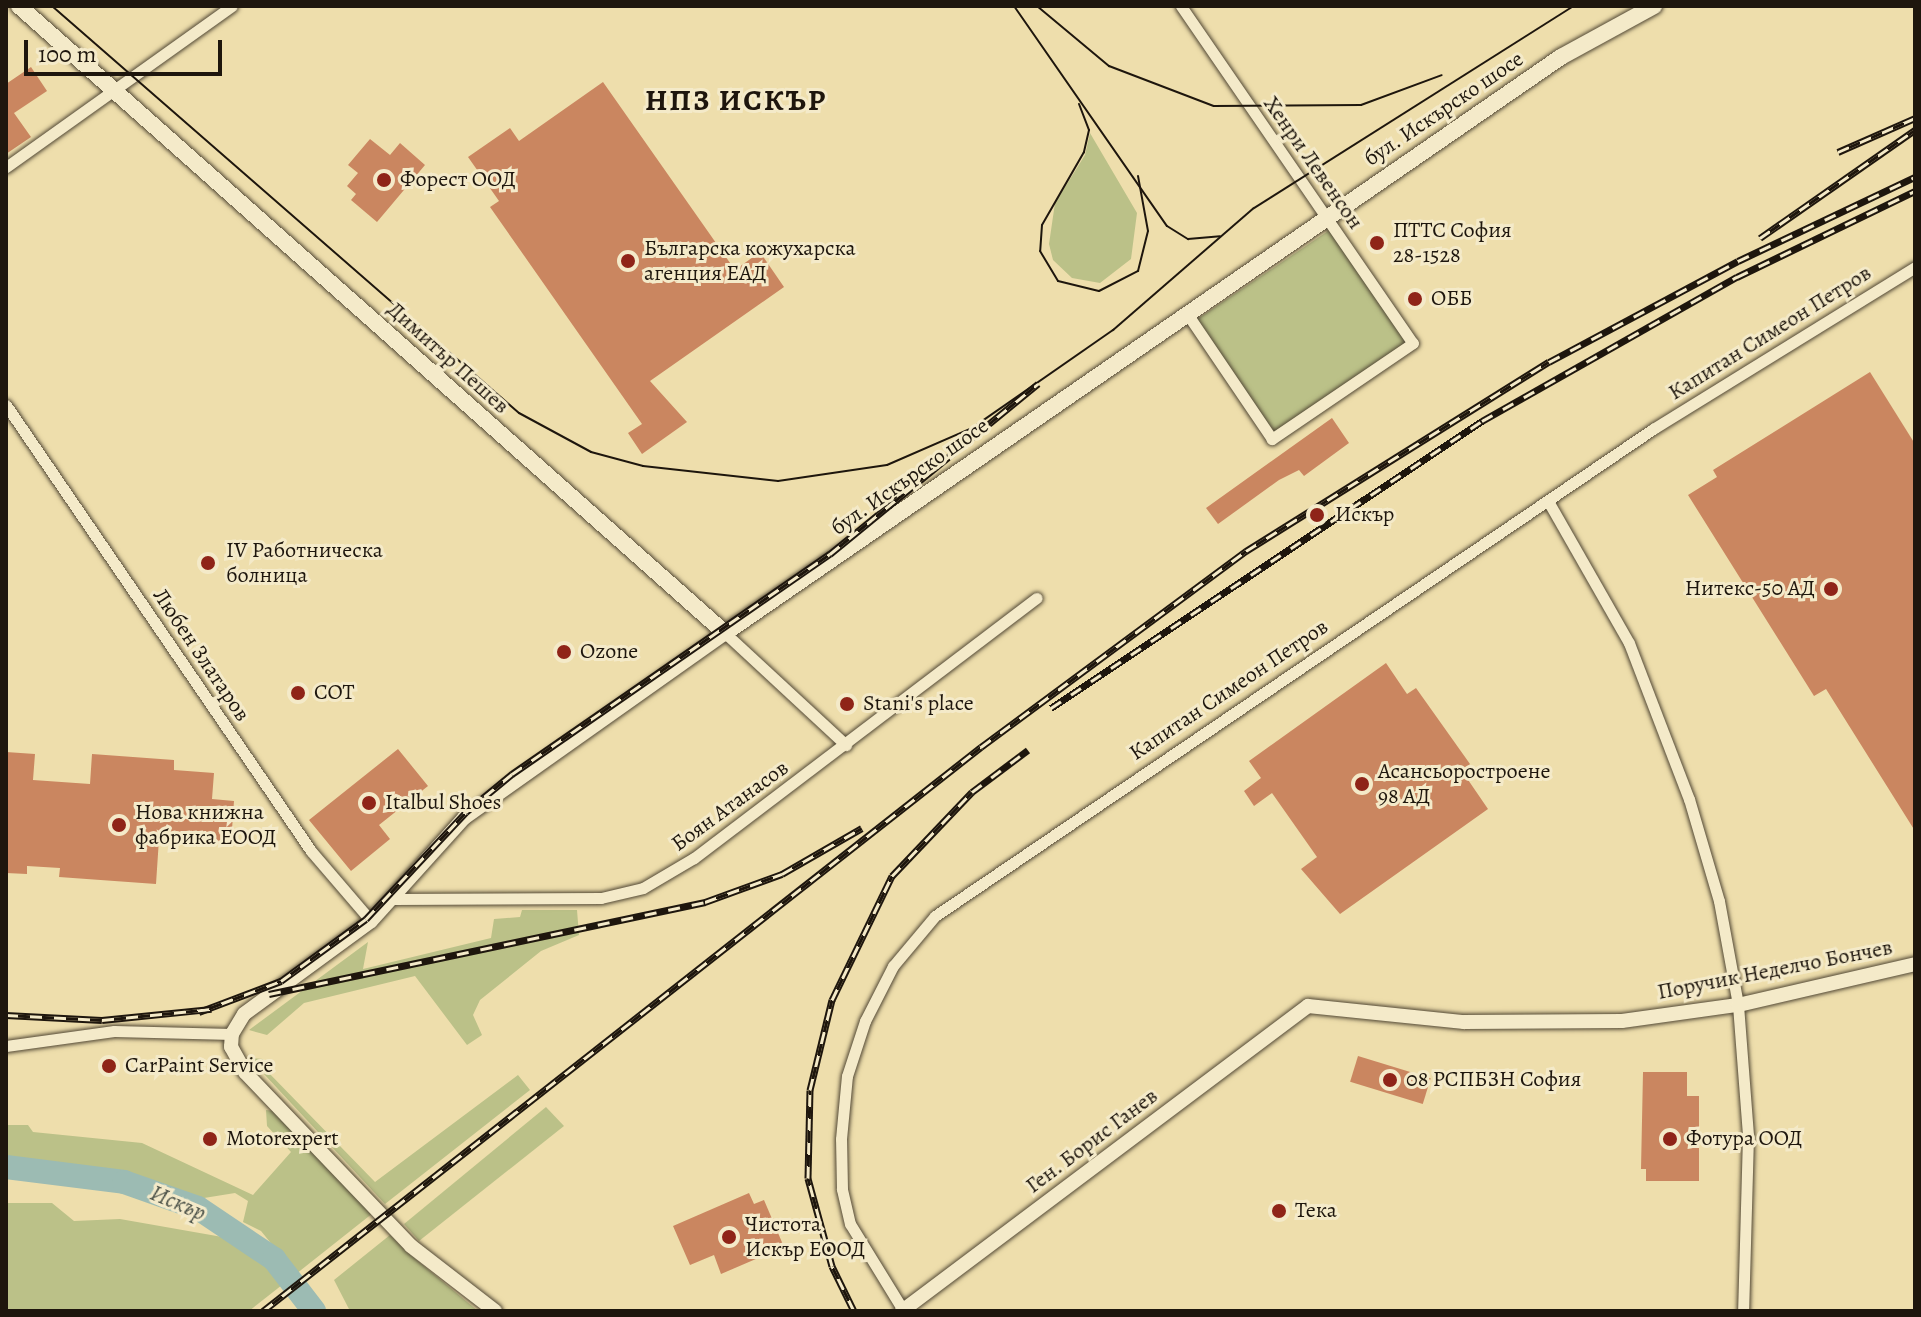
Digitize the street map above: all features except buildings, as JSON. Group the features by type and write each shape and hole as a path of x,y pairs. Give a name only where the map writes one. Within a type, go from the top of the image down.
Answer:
{"main road":[{"name":"Димитър Пешев","path":"19,6 725,633"},
{"name":"бул. Искърско шосе","path":"725,633 1326,215 1561,57 1654,6"}],"street":[{"path":"6,167 232,6"},
{"name":"Хенри Левенсон","path":"1181,6 1413,343 1272,439 1186,312"},
{"name":"Капитан Симеон Петров","path":"902,1311 850,1224 842,1189 847,1076 893,966 935,916 1548,501 1915,267"},
{"name":"Любен Златаров","path":"6,405 311,851 371,921"},
{"path":"1548,501 1629,643 1658,715 1719,901 1738,1005 1748,1136 1743,1311"},
{"name":"Боян Атанасов","path":"393,899 628,894 694,858 1037,598"},
{"name":"Димитър Пешев","path":"725,633 846,745"},
{"name":"бул. Искърско шосе","path":"232,1034 244,1014 371,921 493,794 725,633"},
{"name":"Поручик Неделчо Бончев","path":"1308,1006 1555,1026 1738,1005 1915,964"},
{"name":"Ген. Борис Ганев","path":"902,1311 1308,1006"},
{"path":"6,1046 114,1031 232,1034 236,1060 278,1107 411,1246 495,1311"}],"green space":[{"path":"1090,133 1137,213 1131,259 1100,283 1072,278 1053,260 1049,244 1055,203 1085,155"},
{"path":"1334,227 1412,343 1271,438 1193,322"},
{"path":"522,910 577,910 579,935 541,951 480,1000 473,1015 482,1035 467,1045 415,976 304,1003 267,1035 249,1030 368,942 363,969 491,938 494,919 520,917"},
{"path":"249,1058 263,1059 267,1071 375,1182 518,1075 530,1090 385,1204"},
{"path":"546,1107 564,1126 419,1241 404,1224"},
{"path":"266,1110 274,1111 373,1213 296,1274 261,1231 243,1222 248,1201 235,1193 204,1198 136,1177 6,1158 6,1125 28,1125 33,1132 142,1143 253,1195 291,1152 267,1126"},
{"path":"6,1203 52,1203 74,1221 120,1219 228,1238 251,1251 282,1285 249,1311 6,1311"},
{"path":"390,1235 478,1311 350,1311 334,1280"}],"waterway":[{"name":"Искър","path":"6,1167 124,1182 198,1208 274,1259 314,1311"}],"tram line":[{"path":"52,6 519,413 591,452 643,466 778,481 887,465 972,428 1113,330 1254,208 1573,6"},
{"path":"1014,6 1167,226 1188,239 1220,236"},
{"path":"1037,6 1109,66 1214,106 1361,105 1442,75"},
{"path":"1079,104 1089,130 1084,152 1042,225 1040,251 1058,281 1099,291 1138,271 1148,231 1138,176"}],"railway":[{"path":"1838,152 1915,118"},
{"path":"1760,238 1915,130"},
{"path":"263,1311 981,747 1246,551 1549,362 1738,261 1915,177"},
{"path":"1051,708 1482,421 1737,277 1915,191"},
{"path":"199,1012 281,981 366,919 466,812 512,774 830,554 1038,384"},
{"path":"854,1311 832,1266 808,1178 810,1090 832,1000 892,876 972,792 1028,750"},
{"path":"269,994 705,902 782,874 862,828"},
{"path":"6,1015 102,1020 211,1009"}],"place":[{"name":"Форест ООД","path":"384,180"},
{"name":"ПТТС София 28-1528","path":"1377,243"},
{"name":"Българска кожухарска агенция ЕАД","path":"628,261"},
{"name":"ОББ","path":"1415,299"},
{"name":"Искър","path":"1317,515"},
{"name":"IV Работническа болница","path":"208,563"},
{"name":"Нитекс-50 АД","path":"1831,589"},
{"name":"Ozone","path":"564,652"},
{"name":"СОТ","path":"298,693"},
{"name":"Stani's place","path":"847,704"},
{"name":"Асансьоростроене 98 АД","path":"1362,784"},
{"name":"Italbul Shoes","path":"369,803"},
{"name":"Нова книжна фабрика ЕООД","path":"119,825"},
{"name":"CarPaint Service","path":"109,1066"},
{"name":"08 РСПБЗН София","path":"1390,1080"},
{"name":"Motorexpert","path":"210,1139"},
{"name":"Фотура ООД","path":"1670,1139"},
{"name":"Тека","path":"1279,1211"},
{"name":"Чистота Искър ЕООД","path":"729,1237"}],"district":[{"name":"НПЗ ИСКЪР","path":"736,100"}]}
